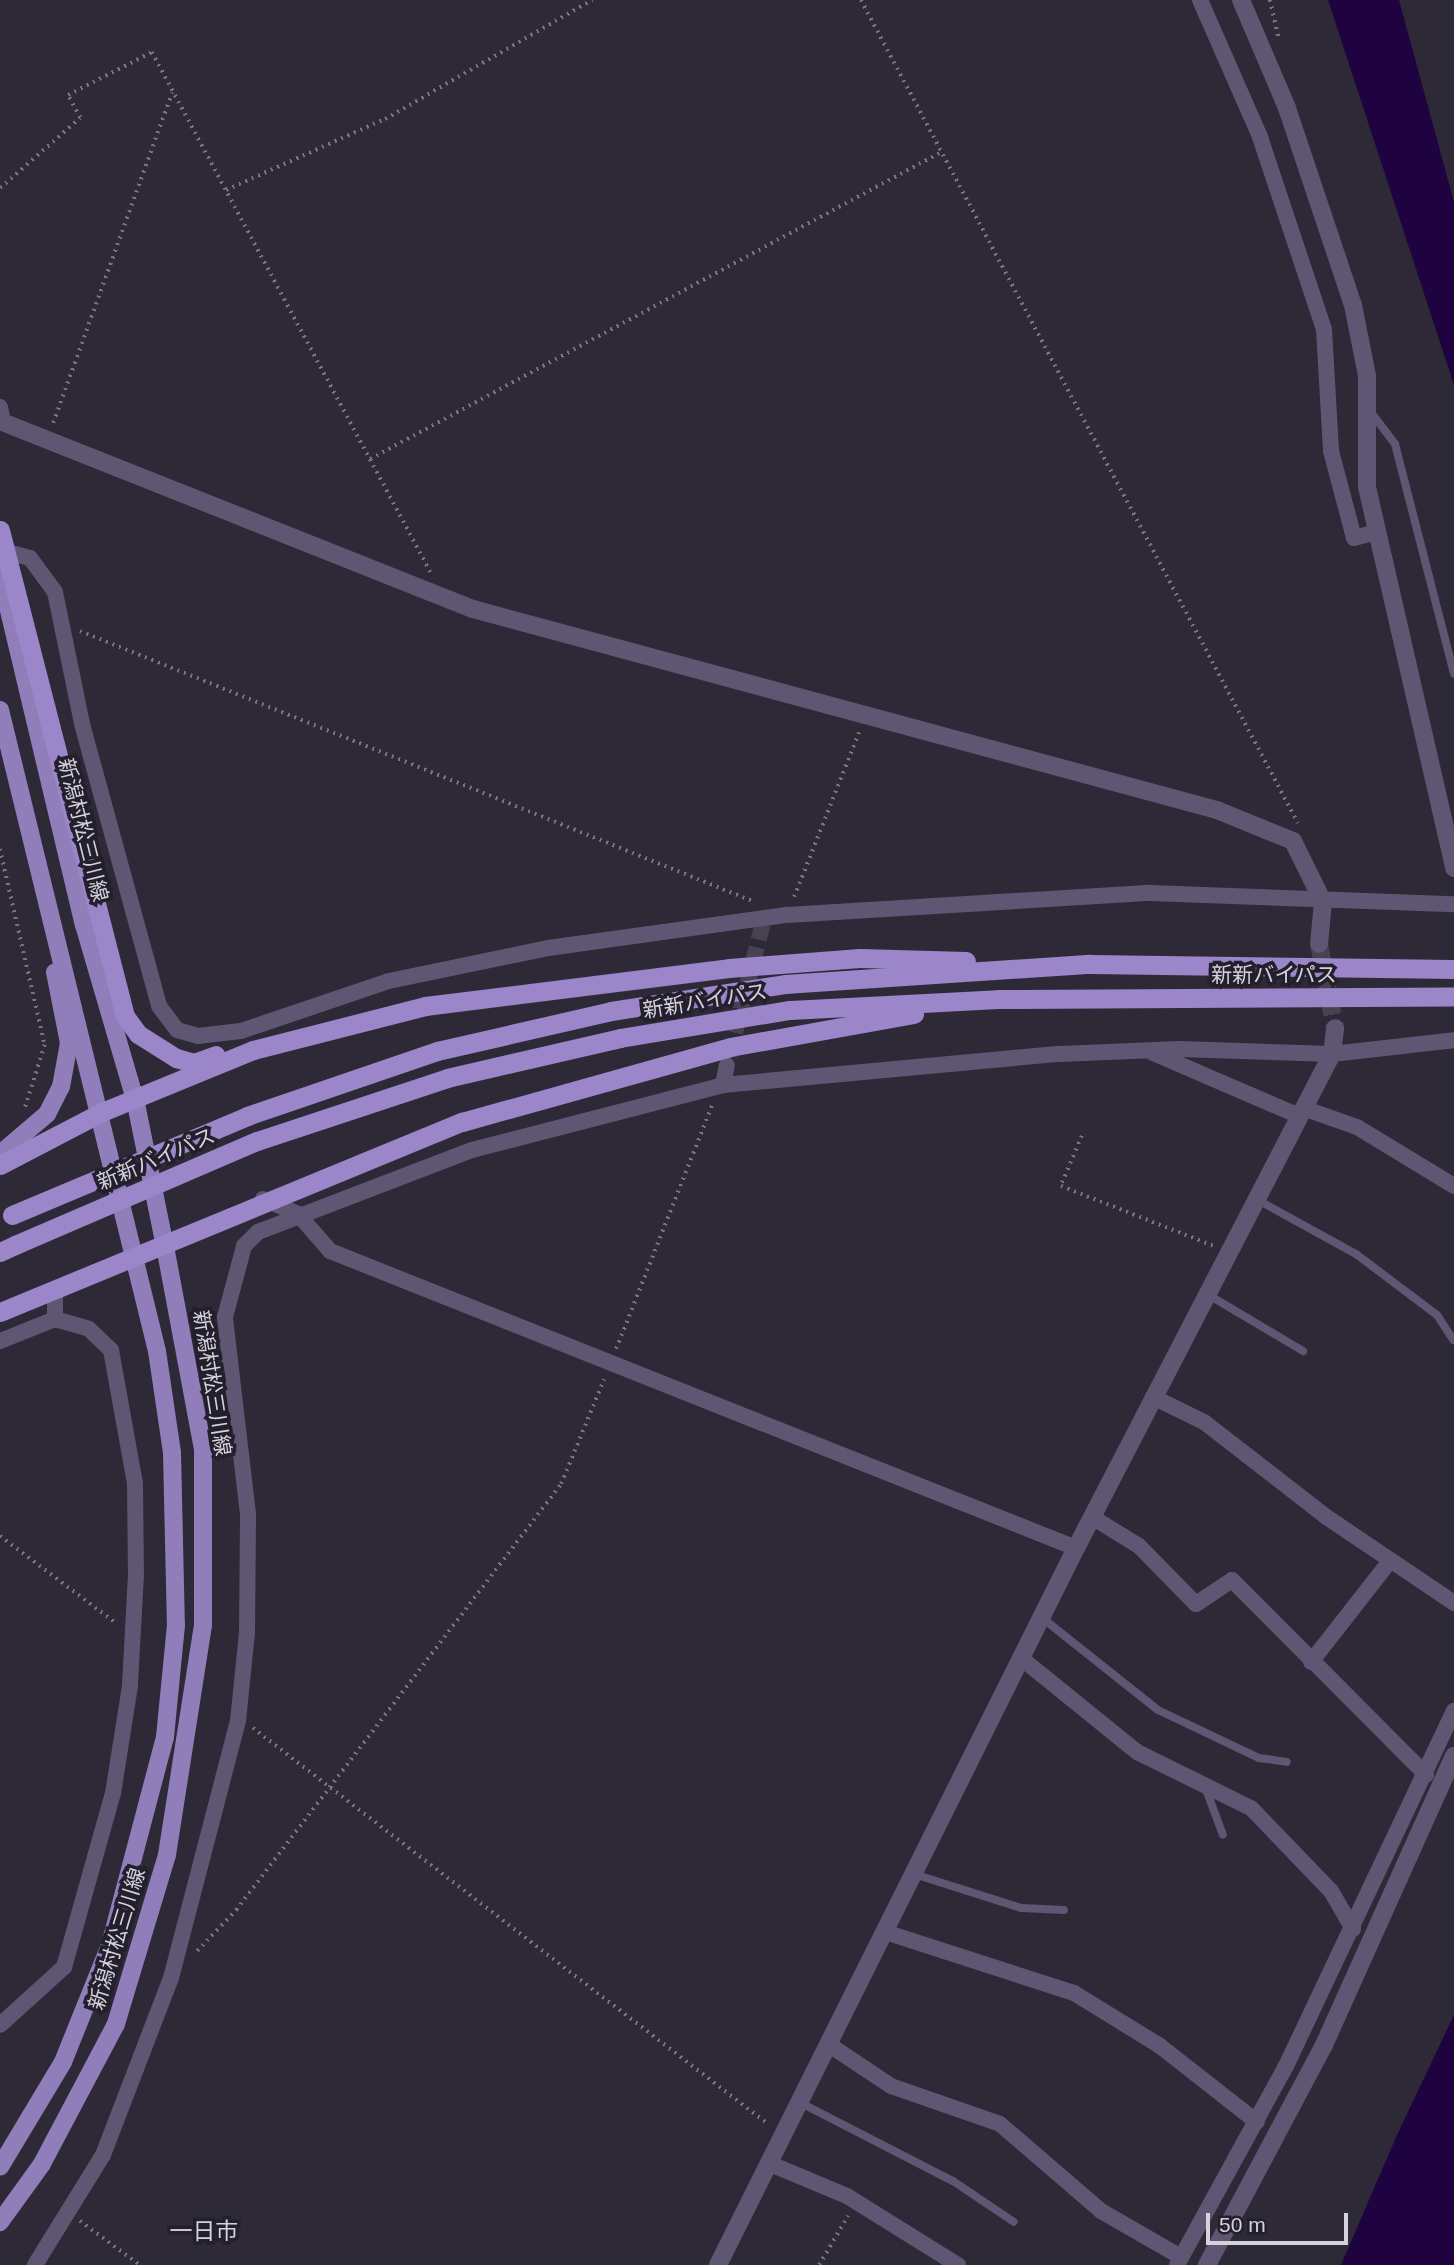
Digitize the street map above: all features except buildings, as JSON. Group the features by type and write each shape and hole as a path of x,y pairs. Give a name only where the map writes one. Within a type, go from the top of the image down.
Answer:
{"highway":[{"path":"0,530 125,1016 156,1049 194,1063 246,1036 302,1037"},
{"path":"0,1165 102,1112 135,1099 302,1037 425,1006 729,968 860,958 1090,964"},
{"name":"新新バイパス","path":"6,1218 247,1116 437,1051 611,1011 785,984 1090,964 1454,969"},
{"name":"新新バイパス","path":"8,1248 257,1141 447,1078 620,1038 790,1010 998,999 1454,997"},
{"path":"0,1312 133,1252 462,1122 730,1047 998,999"}],"main road":[{"name":"新潟村松三川線","path":"0,573 84,925 135,1099 203,1449 203,1625 188,1741 167,1855 116,2024 42,2164 0,2222"},
{"name":"新潟村松三川線","path":"0,710 102,1112 157,1350 172,1453 176,1625 165,1737 110,1945 63,2062 0,2167"},
{"path":"0,1154 47,1114 61,1087 69,1043 36,896 42,874"}],"street":[{"path":"1199,0 1260,137 1324,329 1331,451 1354,538 1377,532"},
{"path":"1241,0 1287,108 1353,305 1367,405 1367,487 1454,868"},
{"path":"1,417 47,440 445,599 865,717 1217,810 1293,841 1323,902 1319,944"},
{"path":"3,550 30,558 45,573 65,625 82,724 159,1006 177,1030 198,1036 246,1036 389,981 548,948 787,915 1150,893 1323,902 1454,904"},
{"path":"763,923 787,915"},
{"path":"718,2265 1041,1617 1332,1054 1335,1028"},
{"path":"35,2265 70,2213 103,2155 171,1978 238,1721 247,1633 248,1514 227,1298 244,1246 258,1232 298,1214 472,1150 723,1085 875,1068 1148,1050 1332,1054 1453,1041"},
{"path":"1148,1050 1301,1112 1357,1127 1454,1186"},
{"path":"723,1085 727,1065"},
{"path":"263,1199 298,1214 330,1251 1076,1548"},
{"path":"55,1289 55,1320"},
{"path":"0,1341 55,1320 89,1329 111,1350 123,1392 135,1484 134,1637 113,1793 64,1967 0,2025"},
{"path":"1153,1397 1204,1422 1390,1561 1454,1603"},
{"path":"1092,1517 1139,1546 1196,1604 1232,1580 1426,1775"},
{"path":"1311,1661 1390,1561"},
{"path":"1021,1658 1137,1752 1203,1781 1251,1808 1304,1859 1353,1928"},
{"path":"828,2044 891,2086 1000,2124 1101,2211 1179,2261 1257,2122 1353,1928 1454,1711"},
{"path":"1207,2265 1324,2045 1454,1756"},
{"path":"885,1932 1074,1993 1160,2046 1257,2122"},
{"path":"768,2163 857,2202 958,2265"}],"lane":[{"path":"1367,405 1395,444 1454,674"},
{"path":"1256,1199 1356,1254 1437,1315 1453,1340"},
{"path":"1206,1294 1303,1351"},
{"path":"1041,1617 1158,1710 1259,1758 1287,1762"},
{"path":"1203,1781 1223,1835"},
{"path":"914,1874 1021,1908 1064,1910"},
{"path":"799,2102 953,2181 1014,2222"}],"path":[{"path":"226,190 385,118 592,0"},
{"path":"861,0 1301,828 1293,841"},
{"path":"0,188 80,118 68,95 152,52 445,599"},
{"path":"47,440 172,93"},
{"path":"370,459 941,152"},
{"path":"65,625 787,915 865,717"},
{"path":"0,849 45,1045 36,1087 19,1114"},
{"path":"171,1978 236,1910 328,1785 561,1484 723,1085"},
{"path":"1082,1136 1061,1186 1228,1252"},
{"path":"0,1536 134,1637"},
{"path":"238,1721 328,1785 782,2134"},
{"path":"819,2265 857,2202"},
{"path":"70,2213 140,2265"}],"shaded area":[{"path":"1328,0 1399,0 1454,202 1454,385"},
{"path":"1454,2015 1454,2265 1341,2265 1397,2135"}],"tunnel":[{"path":"729,1056 763,923"},
{"path":"1319,944 1335,1028"}],"district":[{"name":"一日市","path":"204,2231"}]}
